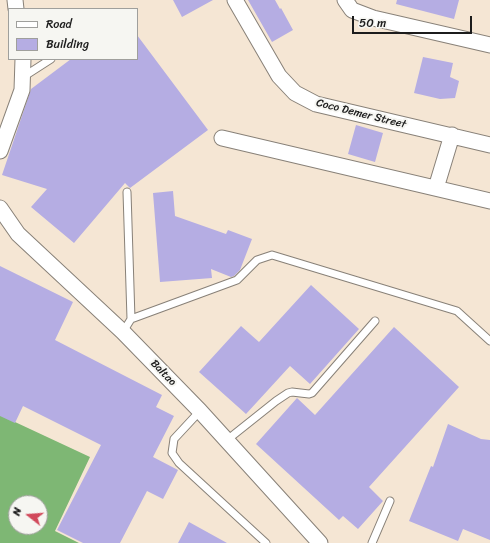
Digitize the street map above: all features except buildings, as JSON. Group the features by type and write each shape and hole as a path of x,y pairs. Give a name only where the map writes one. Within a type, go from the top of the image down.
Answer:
{"street":[{"name":"Coco Demer Street","path":"235,0 279,76 295,93 316,104 490,144"},
{"path":"344,0 352,10 373,18 490,45"},
{"path":"0,151 22,90 22,60"},
{"path":"436,188 452,135"},
{"path":"222,138 490,201"},
{"name":"Baltao","path":"0,208 18,234 123,332 200,411 320,543"}],"lane":[{"path":"22,78 49,60"},
{"path":"123,332 131,319 127,192"},
{"path":"131,319 237,280 257,260 272,255 457,311 490,341"},
{"path":"227,440 288,393 312,393 375,321"},
{"path":"200,411 174,439 172,453 179,463 266,543"},
{"path":"372,543 390,501"}],"green space":[{"path":"0,415 90,457 55,531 79,543 0,543"}]}
